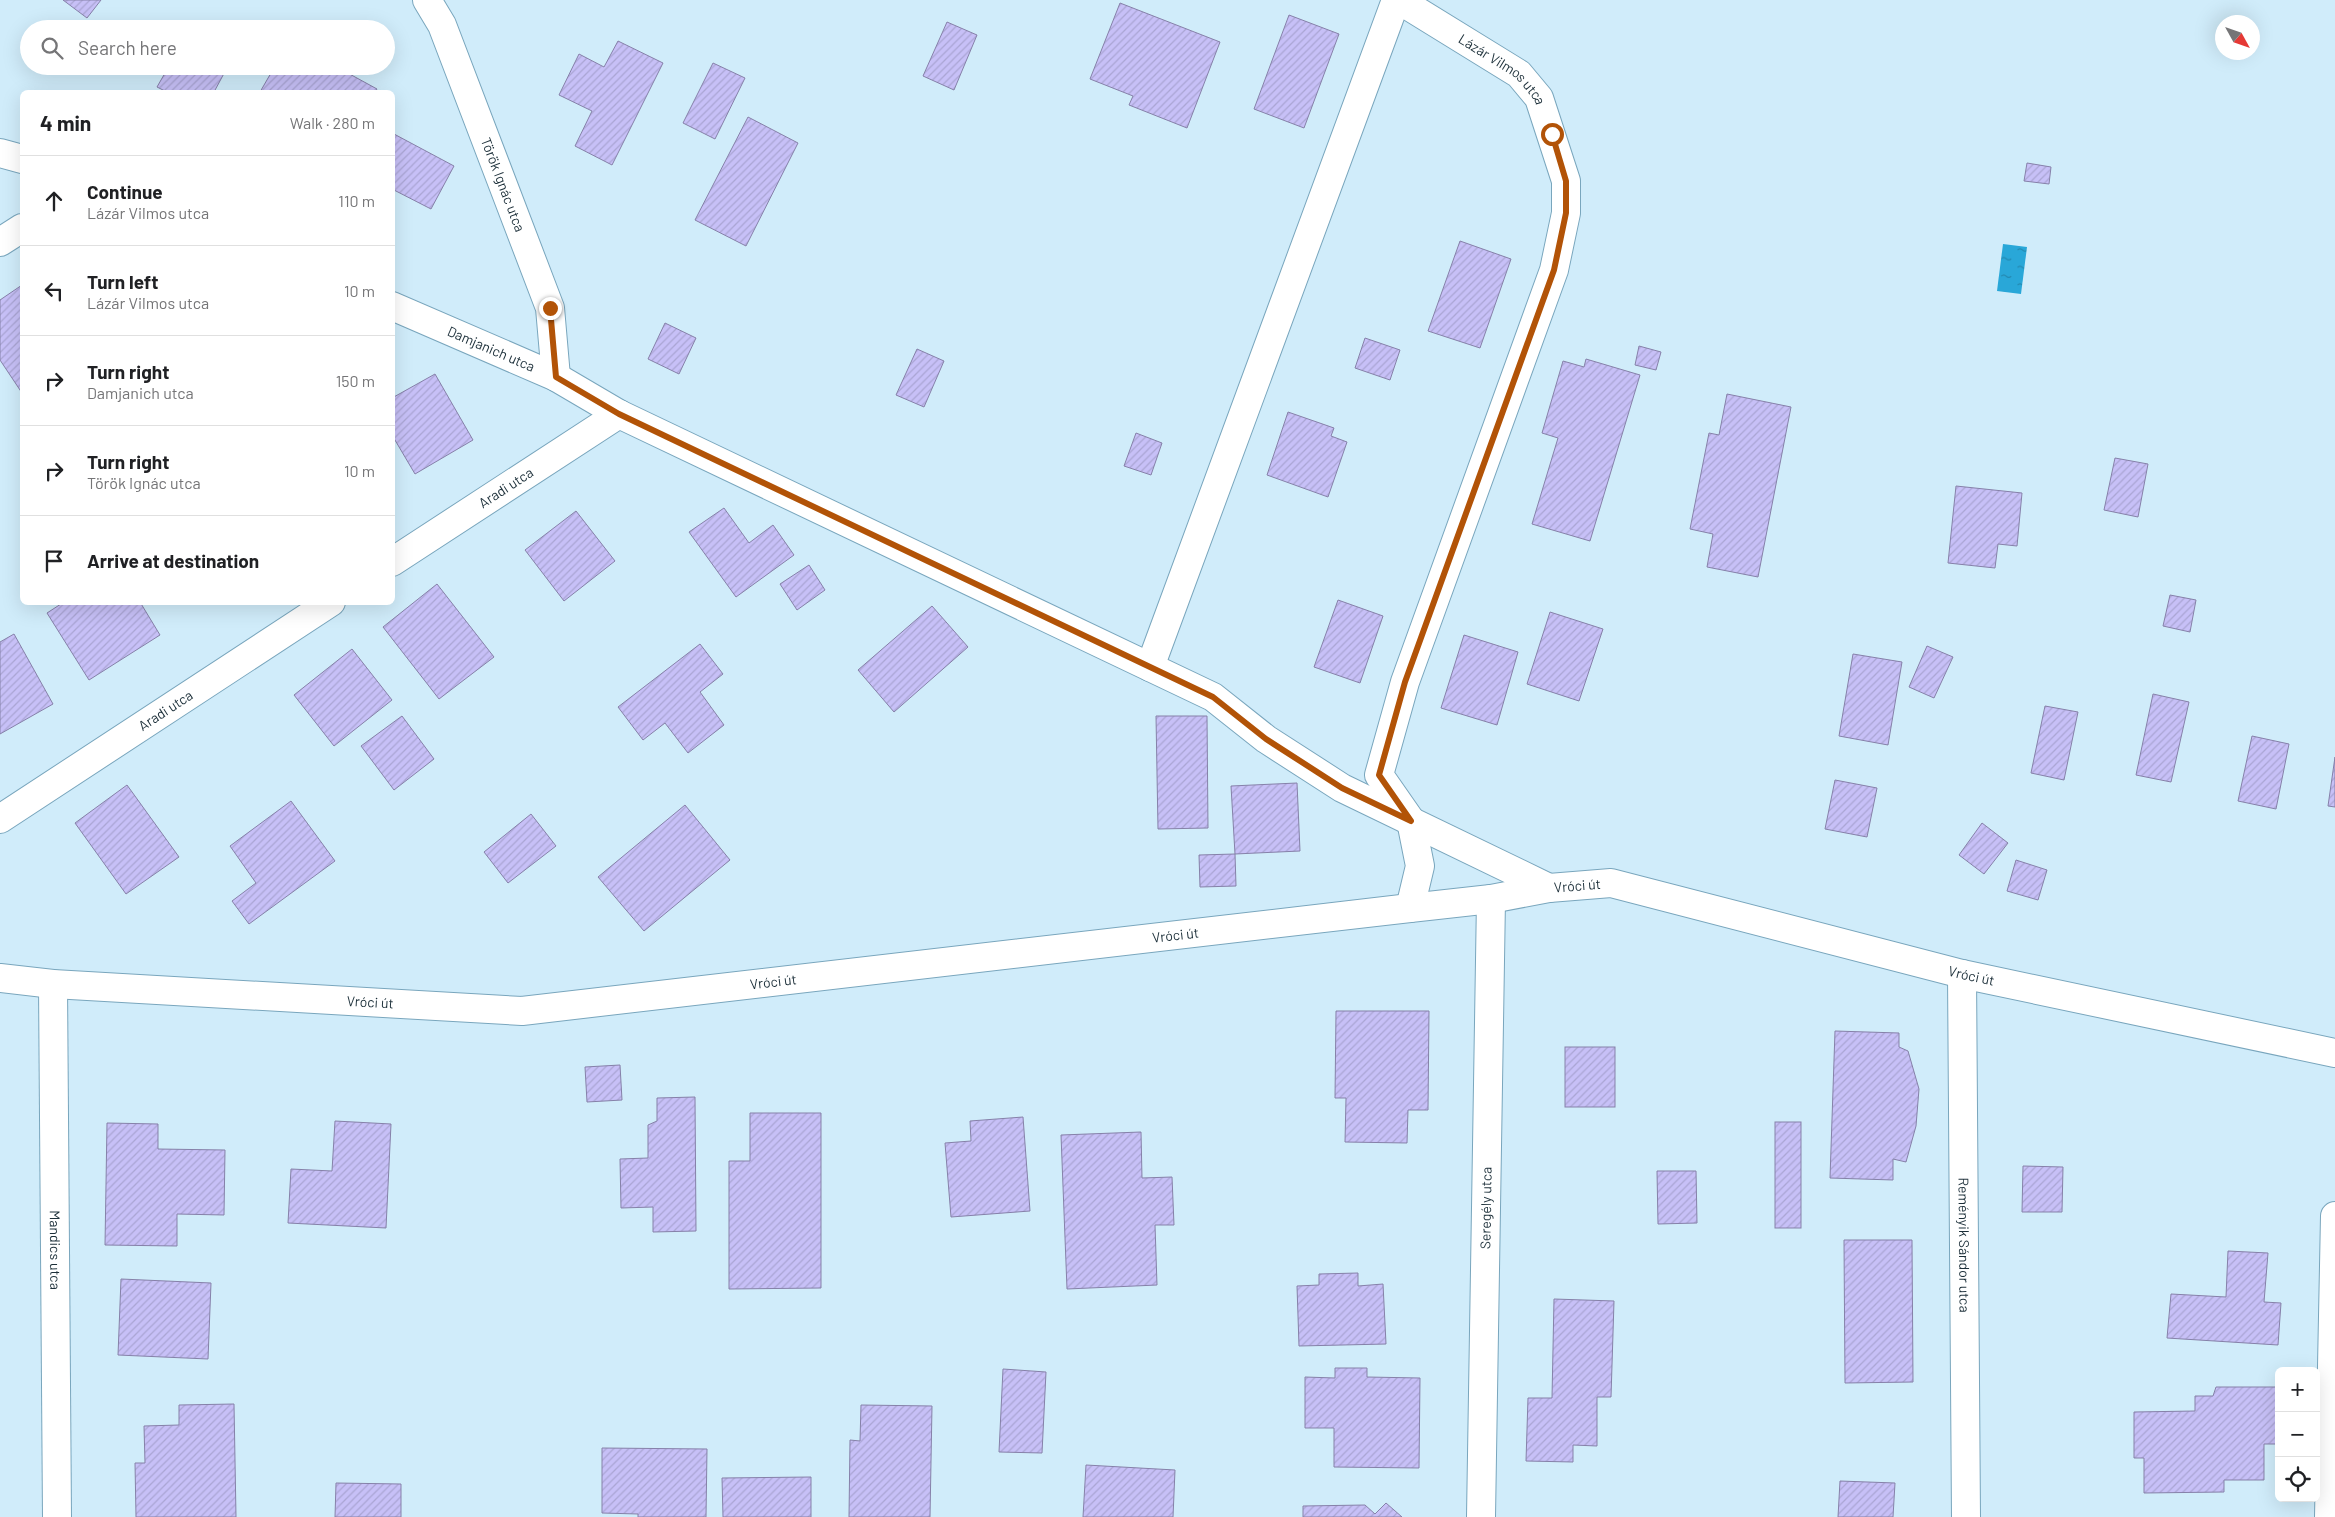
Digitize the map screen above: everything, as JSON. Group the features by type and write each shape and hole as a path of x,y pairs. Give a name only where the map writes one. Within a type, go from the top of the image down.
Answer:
{"street":[{"name":"Török Ignác utca","path":"427,0 442,24 550,308 556,377"},
{"path":"1150,667 1397,0"},
{"name":"Lázár Vilmos utca","path":"1397,0 1519,74 1539,98 1563,172 1566,189 1566,213 1554,270 1405,682 1379,775 1411,821"},
{"path":"0,153 20,158"},
{"path":"0,242 20,229"},
{"name":"Damjanich utca","path":"395,307 556,377 619,414 1213,697 1266,739 1342,788 1549,888"},
{"name":"Aradi utca","path":"395,560 619,414"},
{"name":"Aradi utca","path":"0,819 326,605"},
{"path":"1410,908 1420,866 1411,821"},
{"name":"Vróci út","path":"0,978 53,984 522,1011 1490,899 1549,888 1611,884 1962,974 2335,1053"},
{"name":"Seregély utca","path":"1481,1517 1490,899"},
{"name":"Reményik Sándor utca","path":"1962,974 1966,1517"},
{"name":"Mandics utca","path":"53,984 57,1517"},
{"path":"2329,1517 2335,1216"}],"water":[{"path":"2003,244 2027,247 2021,294 1997,291"}],"building":[{"path":"63,0 101,0 87,18"},
{"path":"1120,3 1220,42 1187,128 1129,105 1133,96 1090,79"},
{"path":"1289,15 1339,34 1304,128 1254,109"},
{"path":"947,22 977,35 954,90 923,76"},
{"path":"618,41 663,63 612,165 575,146 592,111 559,95 579,54 604,67"},
{"path":"713,63 745,78 715,139 683,123"},
{"path":"164,75 223,75 215,90 163,90 157,87"},
{"path":"270,75 351,75 377,89 376,90 261,90"},
{"path":"748,117 798,143 746,246 695,220"},
{"path":"395,135 454,166 431,209 395,191"},
{"path":"2027,163 2051,167 2049,184 2024,181"},
{"path":"1460,241 1511,259 1480,348 1428,331"},
{"path":"20,286 20,390 0,360 0,300"},
{"path":"665,323 696,338 679,374 648,359"},
{"path":"1365,338 1400,350 1390,380 1355,368"},
{"path":"1639,346 1661,352 1656,370 1635,365"},
{"path":"917,349 944,361 924,407 896,395"},
{"path":"1586,359 1640,375 1590,541 1532,524 1558,438 1542,433 1563,361 1584,367"},
{"path":"435,374 473,440 415,474 395,440 395,396"},
{"path":"1727,394 1791,407 1758,577 1707,567 1713,534 1690,529 1709,433 1719,435"},
{"path":"1288,412 1334,428 1331,436 1347,442 1328,497 1267,475"},
{"path":"1136,433 1162,443 1151,475 1124,466"},
{"path":"2115,458 2148,464 2138,517 2104,510"},
{"path":"1956,486 2022,493 2017,546 1998,544 1995,568 1948,563"},
{"path":"724,508 749,543 773,525 794,555 736,597 689,532"},
{"path":"576,511 615,561 564,601 525,550"},
{"path":"809,565 825,590 797,610 780,584"},
{"path":"437,584 494,657 439,699 383,627"},
{"path":"2170,595 2196,600 2190,632 2163,626"},
{"path":"1338,600 1383,616 1360,683 1314,667"},
{"path":"59,605 142,605 160,635 89,680 47,613"},
{"path":"932,606 968,647 894,712 858,670"},
{"path":"1550,612 1603,629 1579,701 1527,684"},
{"path":"14,634 53,704 0,734 0,642"},
{"path":"1464,635 1518,652 1497,725 1441,708"},
{"path":"700,644 723,674 700,692 724,725 688,753 665,723 643,740 618,707"},
{"path":"1927,646 1953,657 1934,698 1909,687"},
{"path":"352,649 392,700 334,746 294,695"},
{"path":"1853,654 1902,662 1888,745 1839,736"},
{"path":"2153,694 2189,702 2171,782 2136,775"},
{"path":"2045,706 2078,712 2064,780 2031,773"},
{"path":"402,716 434,759 394,790 361,746"},
{"path":"1156,716 1207,716 1208,828 1158,829"},
{"path":"2252,736 2289,744 2276,809 2238,801"},
{"path":"2335,757 2335,807 2328,806"},
{"path":"1835,780 1877,788 1867,837 1825,829"},
{"path":"1297,783 1300,851 1235,854 1231,786"},
{"path":"127,785 179,857 126,894 75,823"},
{"path":"291,801 335,861 249,924 232,901 256,883 230,846"},
{"path":"685,805 730,860 644,931 598,877"},
{"path":"531,814 556,846 508,883 484,852"},
{"path":"1982,823 2008,843 1984,874 1959,855"},
{"path":"1235,854 1236,886 1200,887 1199,855"},
{"path":"2016,860 2047,870 2038,900 2007,891"},
{"path":"1336,1011 1429,1011 1428,1110 1408,1110 1407,1143 1345,1142 1346,1098 1335,1098"},
{"path":"1835,1031 1899,1033 1899,1047 1908,1051 1919,1089 1916,1126 1906,1162 1893,1159 1893,1180 1830,1178"},
{"path":"1565,1047 1615,1047 1615,1107 1565,1107"},
{"path":"620,1065 622,1100 587,1102 585,1067"},
{"path":"695,1097 696,1231 653,1232 653,1207 621,1208 620,1159 648,1158 648,1125 657,1121 657,1098"},
{"path":"750,1113 821,1113 821,1288 729,1289 729,1161 750,1161"},
{"path":"1023,1117 1030,1211 951,1217 945,1143 971,1141 970,1121"},
{"path":"335,1121 391,1124 386,1228 288,1223 291,1169 332,1171"},
{"path":"1775,1122 1801,1122 1801,1228 1775,1228"},
{"path":"107,1123 158,1124 158,1149 225,1150 224,1215 177,1214 177,1246 105,1245"},
{"path":"1141,1132 1142,1178 1172,1177 1174,1225 1155,1225 1157,1285 1067,1289 1061,1135"},
{"path":"2023,1166 2063,1167 2062,1212 2022,1212"},
{"path":"1657,1171 1696,1171 1697,1223 1658,1224"},
{"path":"1844,1240 1912,1240 1913,1382 1845,1383"},
{"path":"2228,1251 2268,1253 2264,1302 2281,1303 2278,1345 2167,1338 2171,1294 2226,1297"},
{"path":"1358,1273 1358,1286 1383,1284 1386,1344 1299,1346 1297,1286 1319,1285 1319,1274"},
{"path":"121,1279 211,1283 208,1359 118,1355"},
{"path":"1554,1299 1614,1301 1611,1397 1597,1397 1597,1446 1573,1445 1573,1462 1526,1461 1528,1398 1552,1398"},
{"path":"1335,1368 1367,1368 1367,1377 1420,1378 1419,1468 1334,1467 1334,1428 1305,1428 1305,1377 1335,1378"},
{"path":"1003,1369 1046,1372 1042,1453 999,1452"},
{"path":"2216,1387 2275,1387 2275,1444 2264,1444 2264,1480 2224,1480 2224,1492 2144,1493 2144,1458 2134,1458 2134,1412 2195,1411 2195,1396 2213,1396"},
{"path":"234,1404 236,1517 136,1517 135,1463 145,1463 144,1426 179,1425 179,1405"},
{"path":"861,1405 932,1406 930,1517 849,1517 850,1440 860,1441"},
{"path":"602,1448 707,1449 706,1517 638,1517 638,1514 602,1513"},
{"path":"1086,1465 1175,1470 1173,1517 1083,1517"},
{"path":"811,1477 811,1517 723,1517 722,1478"},
{"path":"1840,1481 1895,1483 1893,1517 1838,1517"},
{"path":"336,1483 401,1484 401,1517 335,1517"},
{"path":"1386,1503 1402,1517 1303,1517 1303,1506 1365,1505 1375,1514"}],"route":[{"path":"550,308 556,377 619,414 1213,697 1266,739 1342,788 1411,821 1379,775 1405,682 1554,270 1566,213 1566,181 1552,134"}]}
